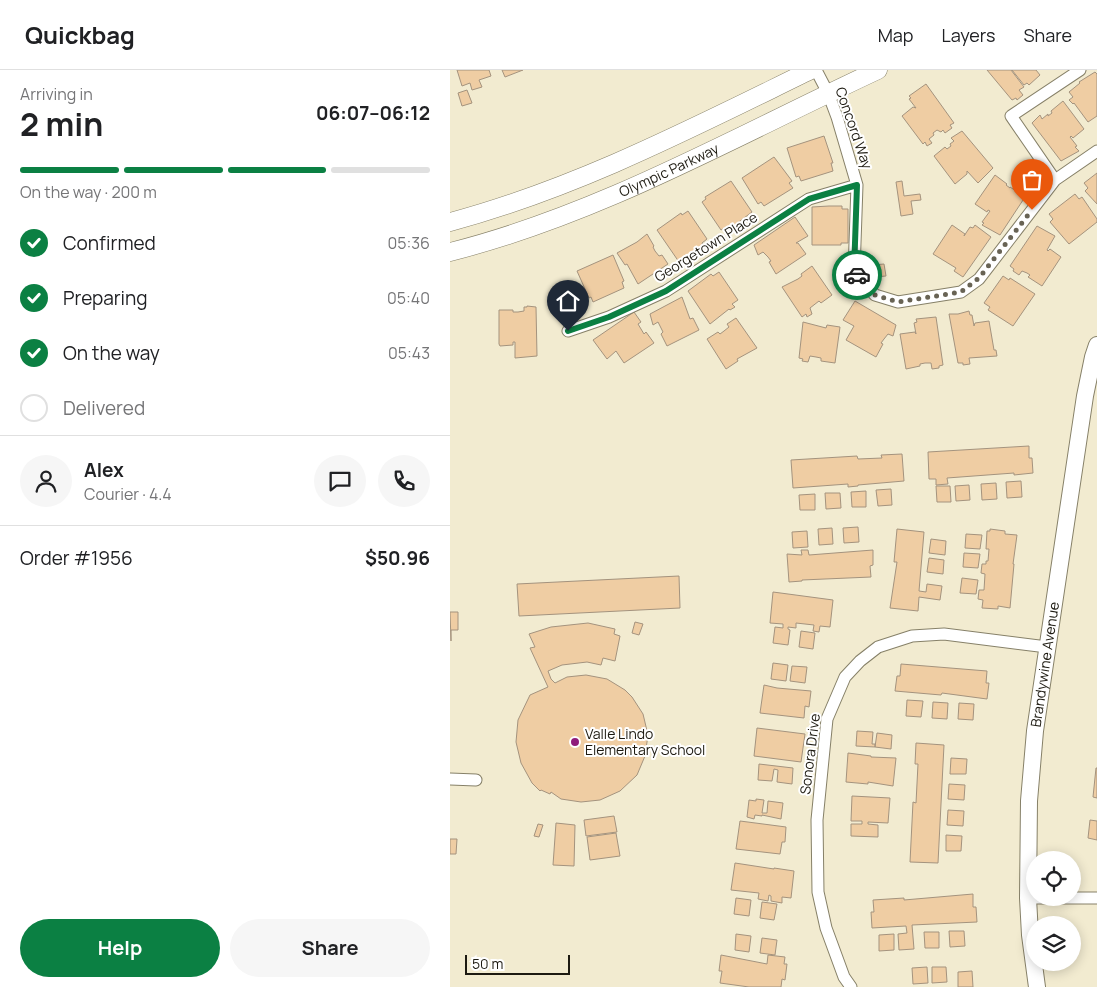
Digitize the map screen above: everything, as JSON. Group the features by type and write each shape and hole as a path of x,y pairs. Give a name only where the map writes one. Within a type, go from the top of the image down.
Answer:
{"main road":[{"name":"Olympic Parkway","path":"450,222 533,195 606,168 811,70"},
{"name":"Olympic Parkway","path":"450,252 571,214 878,70"}],"street":[{"name":"Concord Way","path":"816,70 828,93 857,185 854,272 875,295 898,302 961,292 979,278 1055,180 1097,151"},
{"path":"1055,180 1011,116 1080,70"},
{"name":"Georgetown Place","path":"568,331 609,317 666,291 809,199 857,185"},
{"name":"Brandywine Avenue","path":"1028,851 1029,801 1035,731 1085,396 1097,345"},
{"name":"Sonora Drive","path":"851,987 844,977 826,928 818,892 817,820 827,719 845,677 860,661 878,647 912,636 944,634 1047,647"},
{"path":"450,779 476,780"},
{"path":"1081,898 1097,898"},
{"name":"Brandywine Avenue","path":"1028,906 1037,987"}],"building":[{"path":"457,70 489,70 491,76 479,80 482,87 472,90 470,83 462,86"},
{"path":"502,70 523,70 505,77"},
{"path":"987,70 1011,70 1024,87 1019,90 1023,95 1017,100 1016,98 1012,100"},
{"path":"1012,70 1036,70 1040,75 1029,85 1027,83 1024,85"},
{"path":"1095,72 1097,74 1097,116 1088,122 1074,103 1069,100 1073,97 1069,92 1079,82"},
{"path":"926,84 954,123 950,125 952,128 945,133 943,130 941,132 937,130 933,133 934,135 929,139 932,143 927,146 925,142 923,144 902,116 913,107 916,108 909,99 911,98 909,96"},
{"path":"467,90 472,103 462,106 458,93"},
{"path":"1063,101 1084,129 1073,138 1070,137 1079,151 1061,161 1032,123 1040,115 1042,119 1048,114 1048,116"},
{"path":"962,131 993,168 978,183 967,171 967,174 955,184 934,156 945,147 947,149 951,146 950,144 954,141 951,138"},
{"path":"824,136 833,163 831,163 833,171 801,181 799,176 796,177 787,148"},
{"path":"774,157 792,181 789,183 793,188 764,206 761,202 758,204 742,178"},
{"path":"1097,173 1097,204 1085,191 1088,188 1084,183"},
{"path":"995,175 1010,188 1016,191 1017,188 1027,194 1000,235 982,225 990,211 988,210 987,212 975,204"},
{"path":"731,181 752,212 728,230 726,227 721,230 702,202 706,199 705,197"},
{"path":"902,181 904,196 920,194 921,200 911,201 913,214 901,216 896,182"},
{"path":"1075,194 1079,199 1082,197 1097,219 1097,222 1069,244 1050,222 1053,219 1049,214"},
{"path":"842,206 842,209 848,209 848,243 841,243 841,245 812,245 812,207"},
{"path":"688,211 707,239 702,243 704,247 699,250 698,248 679,262 657,230 681,213 682,215"},
{"path":"795,217 808,236 796,243 806,254 776,274 768,257 763,252 758,255 754,245"},
{"path":"952,225 965,234 964,236 970,227 973,228 975,225 991,237 963,277 954,271 956,268 933,254"},
{"path":"1037,226 1055,236 1047,250 1050,249 1061,257 1042,286 1028,277 1030,275 1027,273 1022,271 1019,275 1010,266"},
{"path":"647,234 655,251 659,256 662,255 668,264 638,284 627,264 625,265 617,253"},
{"path":"613,255 624,281 622,282 624,288 593,302 591,297 589,298 577,271"},
{"path":"884,264 886,276 875,277 873,265"},
{"path":"812,266 832,295 810,308 812,314 807,317 806,314 802,317 782,287 798,279 802,276 801,274"},
{"path":"719,272 738,300 732,304 735,307 729,309 710,324 688,291 711,274 713,276"},
{"path":"1003,276 1009,280 1010,278 1035,294 1013,326 988,310 990,307 984,303"},
{"path":"682,297 690,319 693,318 699,330 667,346 658,322 653,325 650,314"},
{"path":"855,301 896,325 893,336 888,334 881,343 883,344 876,357 846,340 854,326 843,320"},
{"path":"524,307 536,307 537,356 515,358 515,342 513,342 513,345 500,346 499,344 499,310 518,312 524,311"},
{"path":"969,311 970,315 972,315 974,326 975,323 989,321 994,350 996,350 997,356 969,358 970,364 963,365 963,363 958,363 949,314"},
{"path":"634,312 641,322 638,324 644,334 646,332 654,343 624,363 616,351 607,359 593,340"},
{"path":"936,317 943,365 932,369 931,363 925,363 906,369 900,334 915,332 916,334 914,323 917,322 916,319"},
{"path":"736,318 757,348 737,359 738,361 726,369 707,339 718,332 720,334 729,327 727,324"},
{"path":"803,322 826,328 827,325 840,327 835,363 821,361 821,358 810,356 808,362 802,361 803,359 799,358"},
{"path":"1029,446 1029,458 1032,458 1033,473 947,478 948,484 936,485 936,479 929,479 928,452"},
{"path":"902,454 904,481 848,487 848,484 793,488 791,460 857,456 858,459 882,458 881,455"},
{"path":"1021,481 1022,497 1007,498 1006,482"},
{"path":"996,483 997,499 982,500 981,484"},
{"path":"969,485 970,500 956,501 955,486"},
{"path":"936,486 950,486 951,502 937,502"},
{"path":"891,489 892,505 878,506 876,490"},
{"path":"866,491 866,507 852,507 851,492"},
{"path":"825,493 840,493 841,508 826,509"},
{"path":"815,494 815,510 800,510 799,495"},
{"path":"858,527 859,542 844,543 843,528"},
{"path":"832,528 833,544 819,545 818,529"},
{"path":"897,529 924,532 919,591 926,592 927,584 942,586 940,600 919,597 918,611 890,608 897,562 894,562"},
{"path":"990,529 1005,531 1005,534 1017,535 1010,608 998,606 998,609 982,608 983,600 978,599 979,590 984,590 985,574 981,573 982,564 986,564 986,561 988,561 989,549 986,549 987,531 990,531"},
{"path":"807,531 808,547 793,548 792,532"},
{"path":"966,534 982,535 980,549 965,548"},
{"path":"931,539 946,541 945,555 929,553"},
{"path":"801,550 808,550 809,555 873,550 873,565 870,566 871,577 789,582 787,554 802,555"},
{"path":"964,553 980,554 978,568 963,567"},
{"path":"929,558 944,560 943,574 927,572"},
{"path":"679,576 680,608 519,616 517,584"},
{"path":"962,578 978,580 976,594 960,593"},
{"path":"773,592 833,600 830,627 820,626 819,632 813,631 814,625 796,623 796,628 788,627 790,630 788,645 773,643 775,627 783,628 783,624 770,623"},
{"path":"450,612 458,612 458,630 451,630 451,641"},
{"path":"635,622 643,624 639,635 632,633"},
{"path":"588,623 615,629 614,634 620,636 615,661 603,658 601,665 587,662 562,665 548,671 551,679 555,683 567,677 586,675 607,679 625,690 632,697 643,714 648,735 645,756 637,775 620,791 600,800 581,802 561,799 551,792 550,794 540,791 532,783 521,763 516,742 518,720 530,695 548,687 530,648 535,647 529,634 551,627"},
{"path":"801,631 815,633 813,649 799,647"},
{"path":"773,663 788,665 786,681 771,679"},
{"path":"901,664 987,671 986,683 989,683 987,699 942,693 941,695 895,691 897,676 900,676"},
{"path":"792,666 807,667 805,683 790,681"},
{"path":"764,685 811,691 809,707 805,706 804,718 760,713"},
{"path":"907,700 923,701 921,717 906,716"},
{"path":"933,702 948,703 947,719 932,718"},
{"path":"959,703 974,704 973,720 958,719"},
{"path":"757,728 805,734 801,762 754,756"},
{"path":"857,731 873,732 872,744 875,744 875,747 856,746"},
{"path":"877,733 892,735 891,749 875,747"},
{"path":"916,743 944,745 938,863 910,862 913,802 916,803 918,764 915,764"},
{"path":"848,753 871,757 896,758 893,786 868,782 868,784 846,782"},
{"path":"951,758 967,759 966,774 950,774"},
{"path":"759,764 793,768 792,784 777,782 778,770 774,769 772,781 758,780"},
{"path":"1097,768 1097,798 1093,797"},
{"path":"949,784 965,785 964,800 948,799"},
{"path":"852,796 890,798 888,823 868,822 868,824 878,825 878,837 851,836 851,824 862,824 862,821 851,821"},
{"path":"756,799 764,800 762,813 767,813 768,801 783,803 781,819 762,815 755,815 754,819 747,817 749,800 756,801"},
{"path":"948,810 964,811 963,826 947,825"},
{"path":"614,816 617,832 586,836 584,820"},
{"path":"1090,820 1097,821 1097,840 1088,838"},
{"path":"740,821 786,827 785,842 782,842 780,854 736,849"},
{"path":"556,823 575,825 574,866 553,865"},
{"path":"538,824 543,825 539,837 534,836"},
{"path":"616,833 620,856 590,860 587,837"},
{"path":"946,835 962,836 961,851 946,851"},
{"path":"450,839 457,839 456,854 450,854"},
{"path":"735,863 794,871 791,898 782,897 782,903 771,901 771,896 769,895 768,901 758,899 759,893 731,890"},
{"path":"973,894 973,907 976,907 977,922 912,925 914,949 899,950 898,934 907,933 906,926 872,928 871,912 874,912 873,900 904,898 904,900"},
{"path":"736,898 751,900 749,916 734,914"},
{"path":"762,902 777,904 774,920 760,918"},
{"path":"949,931 964,931 965,946 950,947"},
{"path":"924,932 939,932 939,948 925,948"},
{"path":"736,934 751,936 749,952 735,950"},
{"path":"894,934 894,950 879,951 879,935"},
{"path":"762,938 777,940 775,955 760,953"},
{"path":"721,955 767,964 768,955 785,957 784,964 787,964 785,980 782,979 781,987 749,987 720,983 722,971 719,971"},
{"path":"927,967 928,983 913,984 912,968"},
{"path":"932,967 946,967 947,982 932,983"},
{"path":"972,971 973,987 958,987 958,972"}],"way so far":[{"path":"857,275 875,295 898,302 961,292 979,278 1032,210"}],"place":[{"name":"Valle Lindo Elementary School","path":"575,742"}],"route":[{"path":"568,331 609,317 666,291 809,199 857,185 854,272 857,275"}]}
